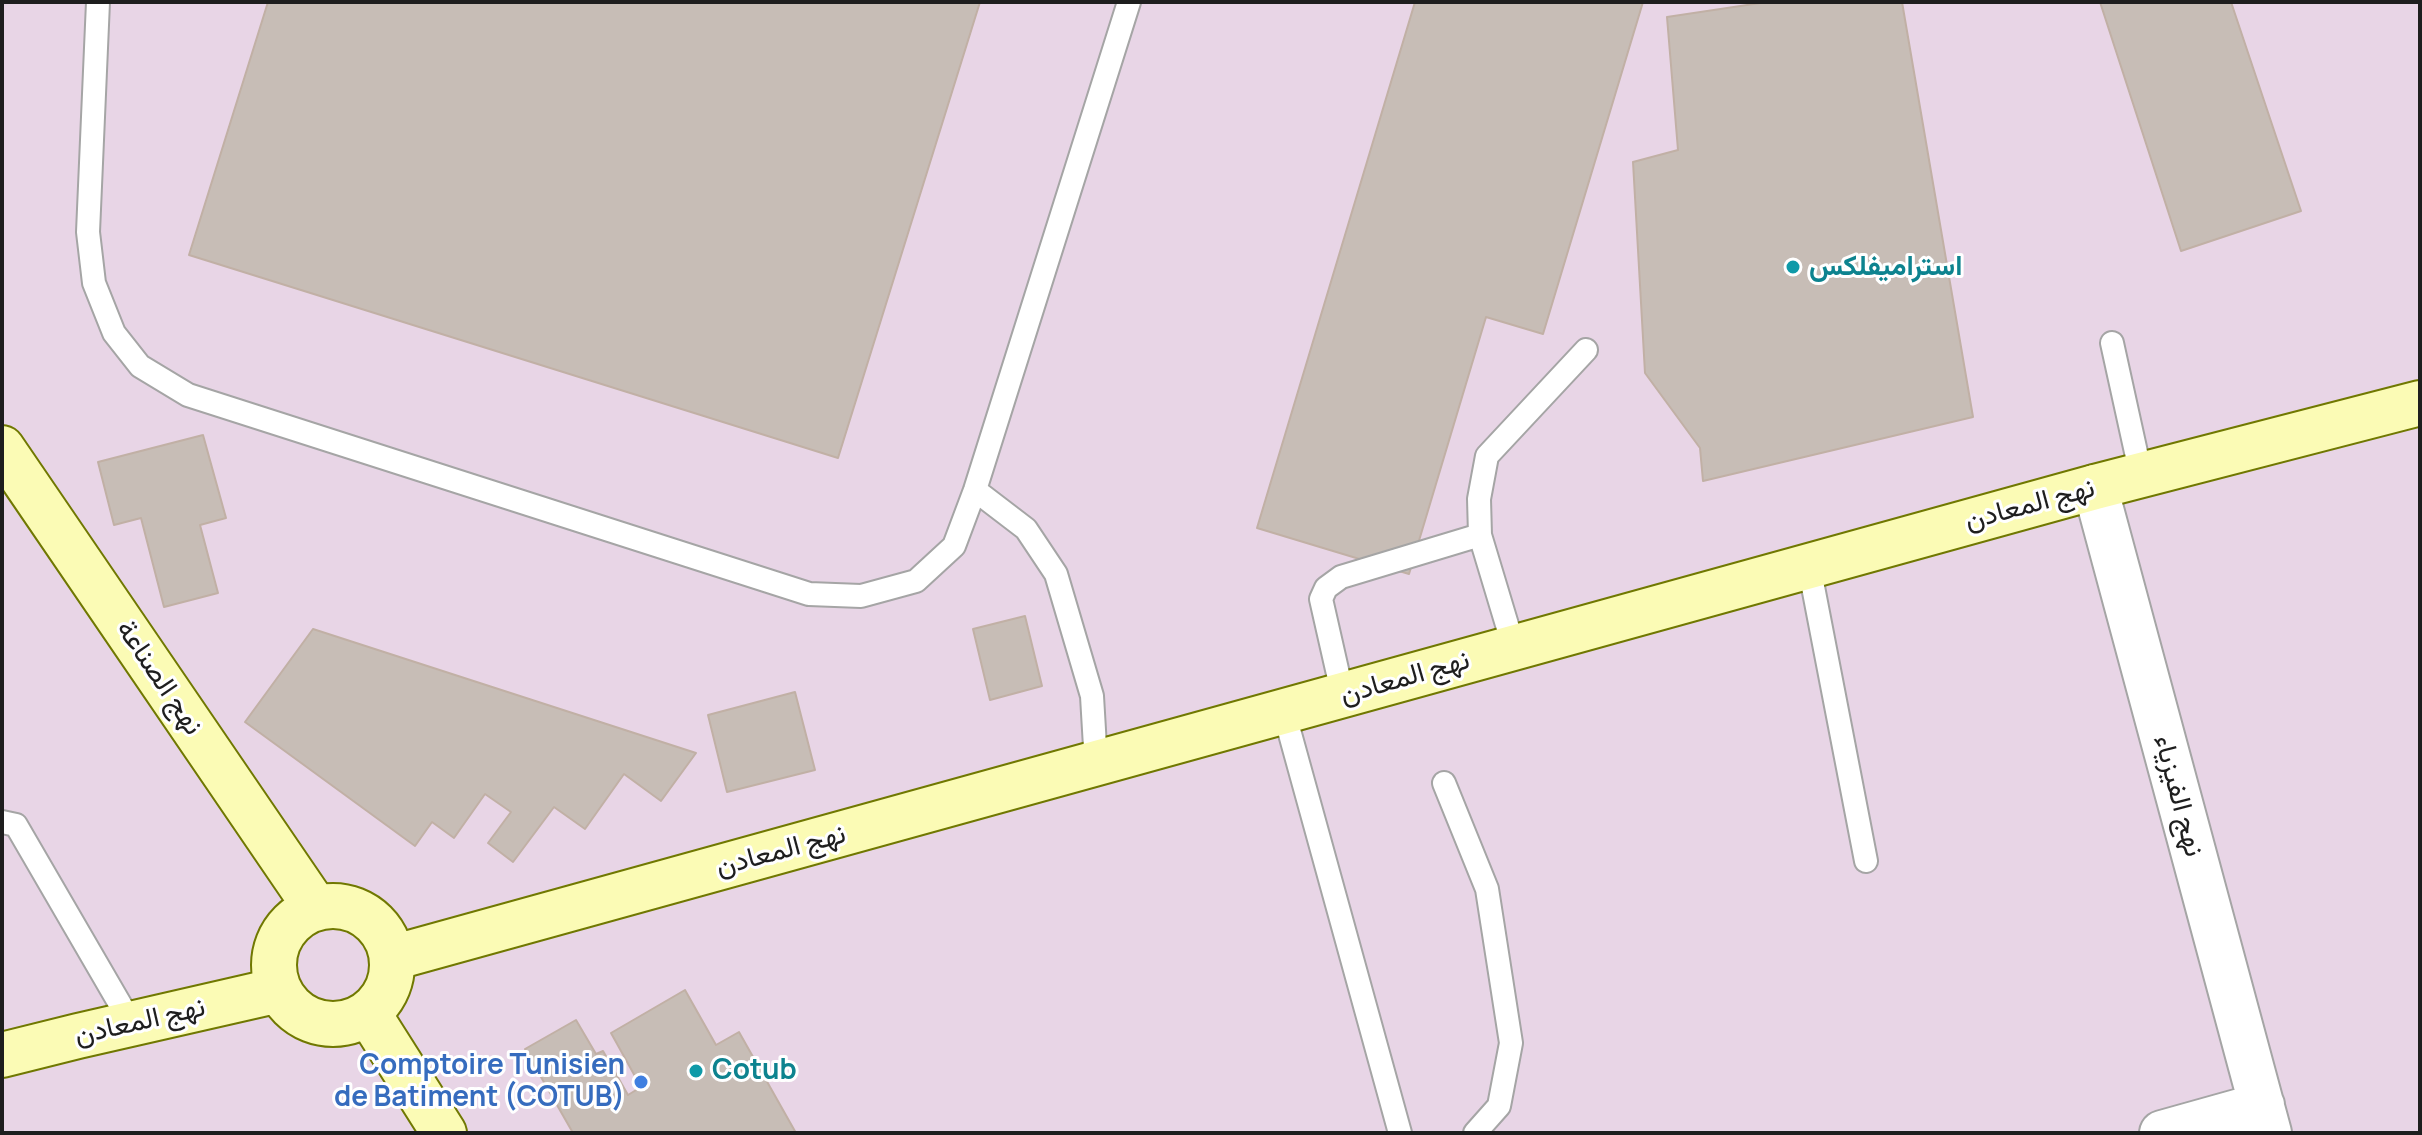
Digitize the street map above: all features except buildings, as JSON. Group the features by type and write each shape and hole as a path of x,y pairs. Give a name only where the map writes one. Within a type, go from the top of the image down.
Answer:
{"street":[{"name":"نهج المعادن","path":"392,958 2095,487 2420,403"},
{"name":"نهج الصناعة","path":"2,448 316,908"},
{"name":"نهج الفيزياء","path":"2095,487 2266,1119 2162,1133"},
{"path":"326,906 348,907 376,923 387,940 392,958 390,979 382,998 368,1013 340,1024 319,1023 299,1014 279,990 274,971 276,950 283,933 297,918 326,906"},
{"name":"نهج المعادن","path":"2,1055 279,990"},
{"path":"368,1013 444,1133"}],"lane":[{"path":"98,2 88,232 94,283 114,333 140,366 188,395 809,594 861,596 916,581 954,546 975,490 1129,2"},
{"path":"2112,343 2141,475"},
{"path":"1514,648 1480,535 1479,499 1487,456 1586,350"},
{"path":"975,490 1026,529 1056,574 1092,696 1096,764"},
{"path":"1343,696 1321,599 1326,588 1341,577 1480,535"},
{"path":"1809,566 1866,861"},
{"path":"1284,712 1400,1133"},
{"path":"1444,783 1487,889 1511,1043 1499,1106 1475,1133"},
{"path":"2,822 16,825 131,1023"}],"shaded area":[{"path":"2,2 2420,2 2420,1133 2,1133"}],"place":[{"name":"استراميفلكس","path":"1793,267"},
{"name":"Cotub","path":"696,1071"},
{"name":"Comptoire Tunisien de Batiment (COTUB)","path":"641,1082"}]}
